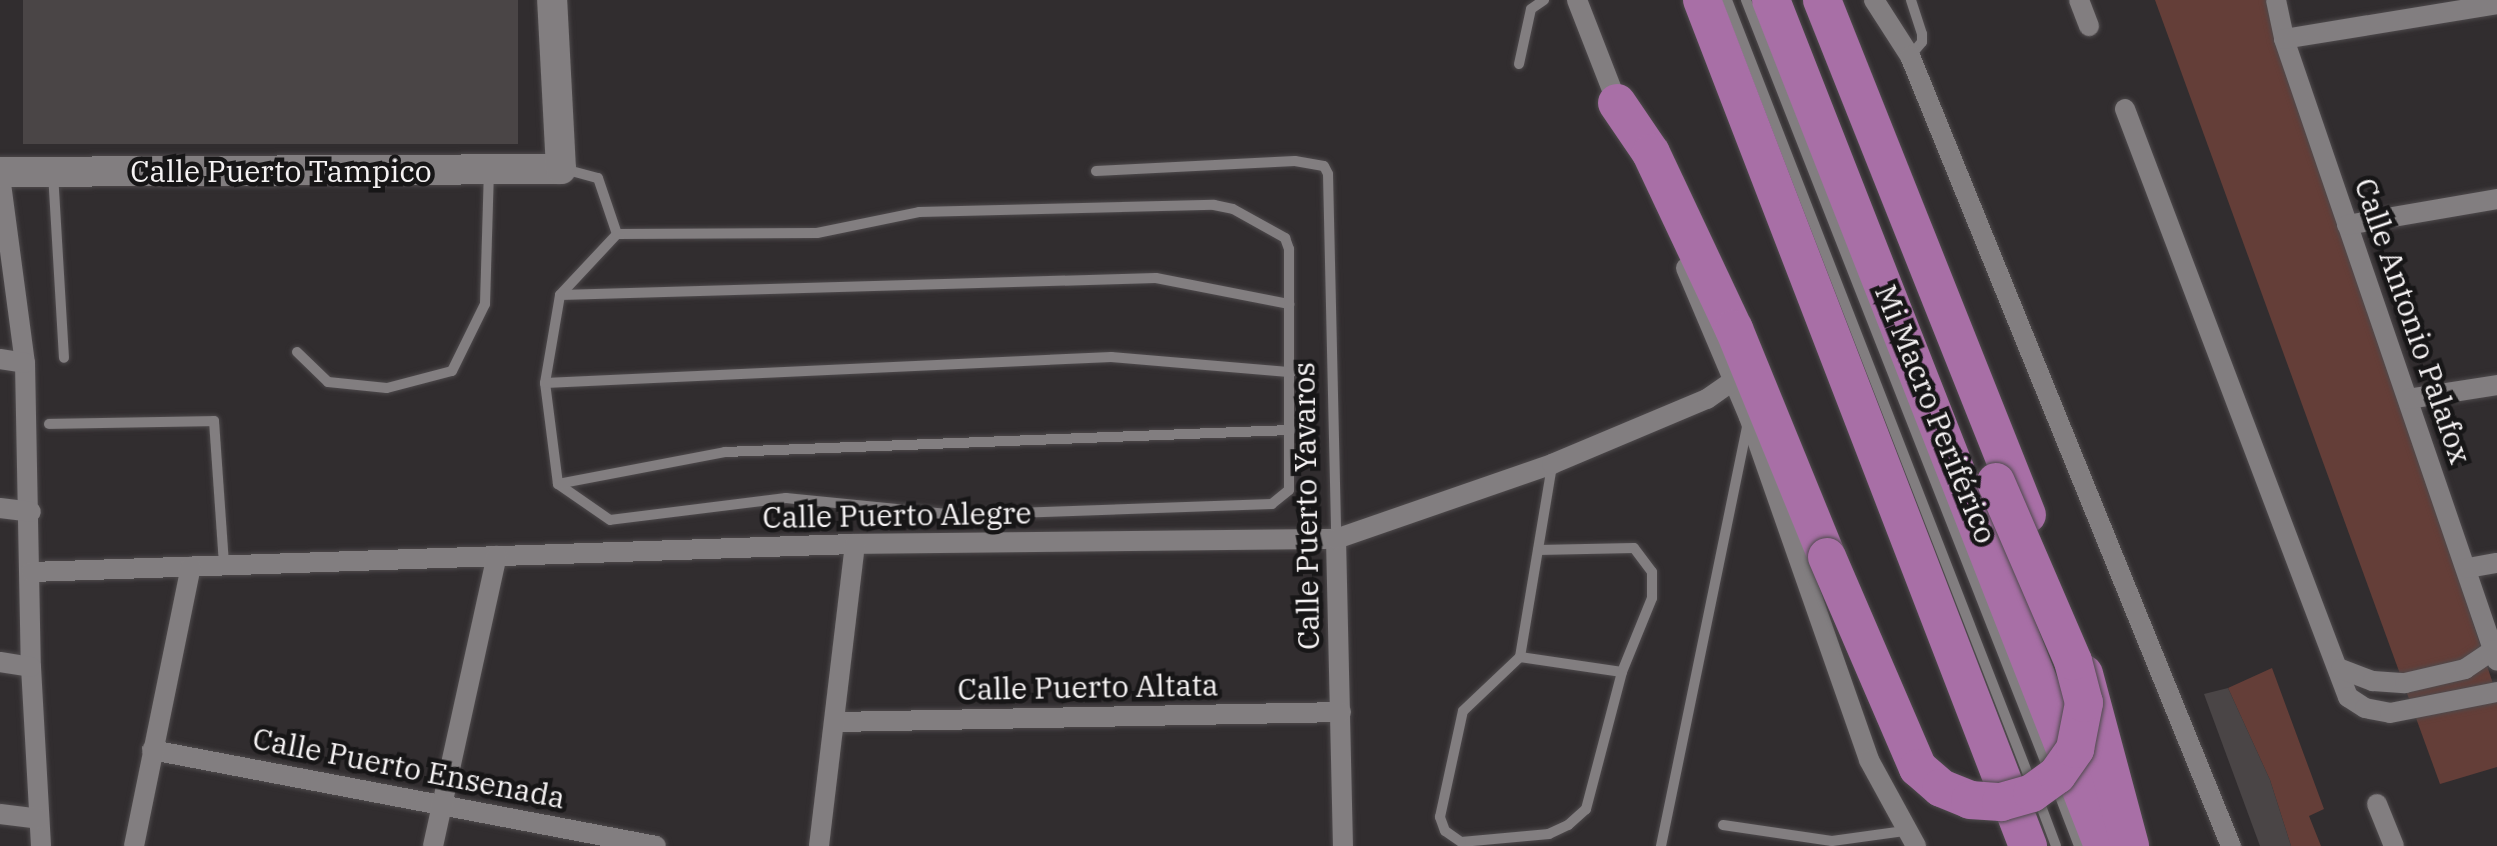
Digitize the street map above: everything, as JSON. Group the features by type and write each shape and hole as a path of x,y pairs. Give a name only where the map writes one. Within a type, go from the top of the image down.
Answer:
{"highway":[{"path":"1771,0 2103,846"},
{"path":"1709,5 2028,846"},
{"path":"1616,103 1652,153 1726,312 1918,768 1941,788 1970,800 2002,802 2032,792 2057,774 2075,749 2084,703 2073,661 1850,127 1825,9"},
{"path":"1825,9 2070,630 2130,846"},
{"path":"1785,36 1850,127"}],"street":[{"path":"552,0 562,169"},
{"path":"1577,0 1616,103 1749,418 1869,760 1910,838"},
{"path":"1874,0 1910,56 2231,846"},
{"path":"2079,0 2089,26"},
{"name":"Calle Antonio Palafox","path":"2276,0 2284,38 2495,655"},
{"path":"2284,38 2497,4"},
{"path":"2125,109 2341,669 2348,697 2377,712 2414,711 2473,694 2497,692"},
{"name":"Calle Puerto Tampico","path":"0,174 562,169"},
{"path":"0,174 25,363 31,512 31,667 41,846"},
{"path":"2348,225 2497,199"},
{"path":"0,359 25,363"},
{"name":"Calle Puerto Alegre","path":"31,572 856,544 1336,540 1552,464 1707,399 1733,381"},
{"path":"2408,399 2497,385"},
{"path":"0,508 31,512"},
{"name":"Calle Puerto Yavaros","path":"1336,540 1343,846"},
{"path":"818,846 856,544"},
{"path":"433,846 496,556"},
{"path":"2468,568 2497,563"},
{"path":"134,846 191,566"},
{"path":"2341,669 2373,681 2405,682 2465,669 2495,655"},
{"path":"0,662 31,667"},
{"name":"Calle Puerto Altata","path":"836,722 1341,712"},
{"name":"Calle Puerto Ensenada","path":"152,750 656,846"},
{"path":"2377,804 2394,846"},
{"path":"0,814 39,819"}],"lane":[{"path":"1519,64 1531,9 1544,0"},
{"name":"Mi Macro Periférico","path":"1746,0 2079,846"},
{"path":"1910,56 1922,34 1911,0"},
{"name":"Mi Macro Periférico","path":"1709,5 2056,846"},
{"name":"Calle Puerto Yavaros","path":"1096,171 1296,161 1324,166 1328,174 1336,540"},
{"path":"562,169 598,178 618,234"},
{"path":"297,352 328,382 387,388 452,371 485,304 489,170"},
{"path":"53,172 64,358"},
{"path":"1214,205 1233,210 1285,238 1291,372 1289,490 1272,504 957,515 786,498 610,520 558,484 545,383 560,295 618,234 817,233 919,212 1214,205"},
{"path":"560,295 1156,278 1288,304"},
{"path":"545,383 1111,356 1291,372"},
{"path":"1661,846 1749,418"},
{"path":"49,424 214,421 224,566"},
{"path":"558,484 725,452 1291,430"},
{"path":"1538,550 1634,548 1652,572 1652,598 1622,672 1586,809 1568,826 1550,834 1461,842 1445,832 1440,817 1463,711 1520,656 1552,464"},
{"path":"1520,656 1622,672"},
{"path":"1722,825 1832,841 1910,838"}],"shaded area":[{"path":"2155,0 2269,0 2497,696 2497,767 2440,784"},
{"path":"2272,668 2324,809 2309,816 2321,846 2291,846 2270,780 2228,688"}],"building":[{"path":"23,0 518,0 518,144 23,144"},
{"path":"2228,688 2270,780 2291,846 2260,846 2204,694"}]}
